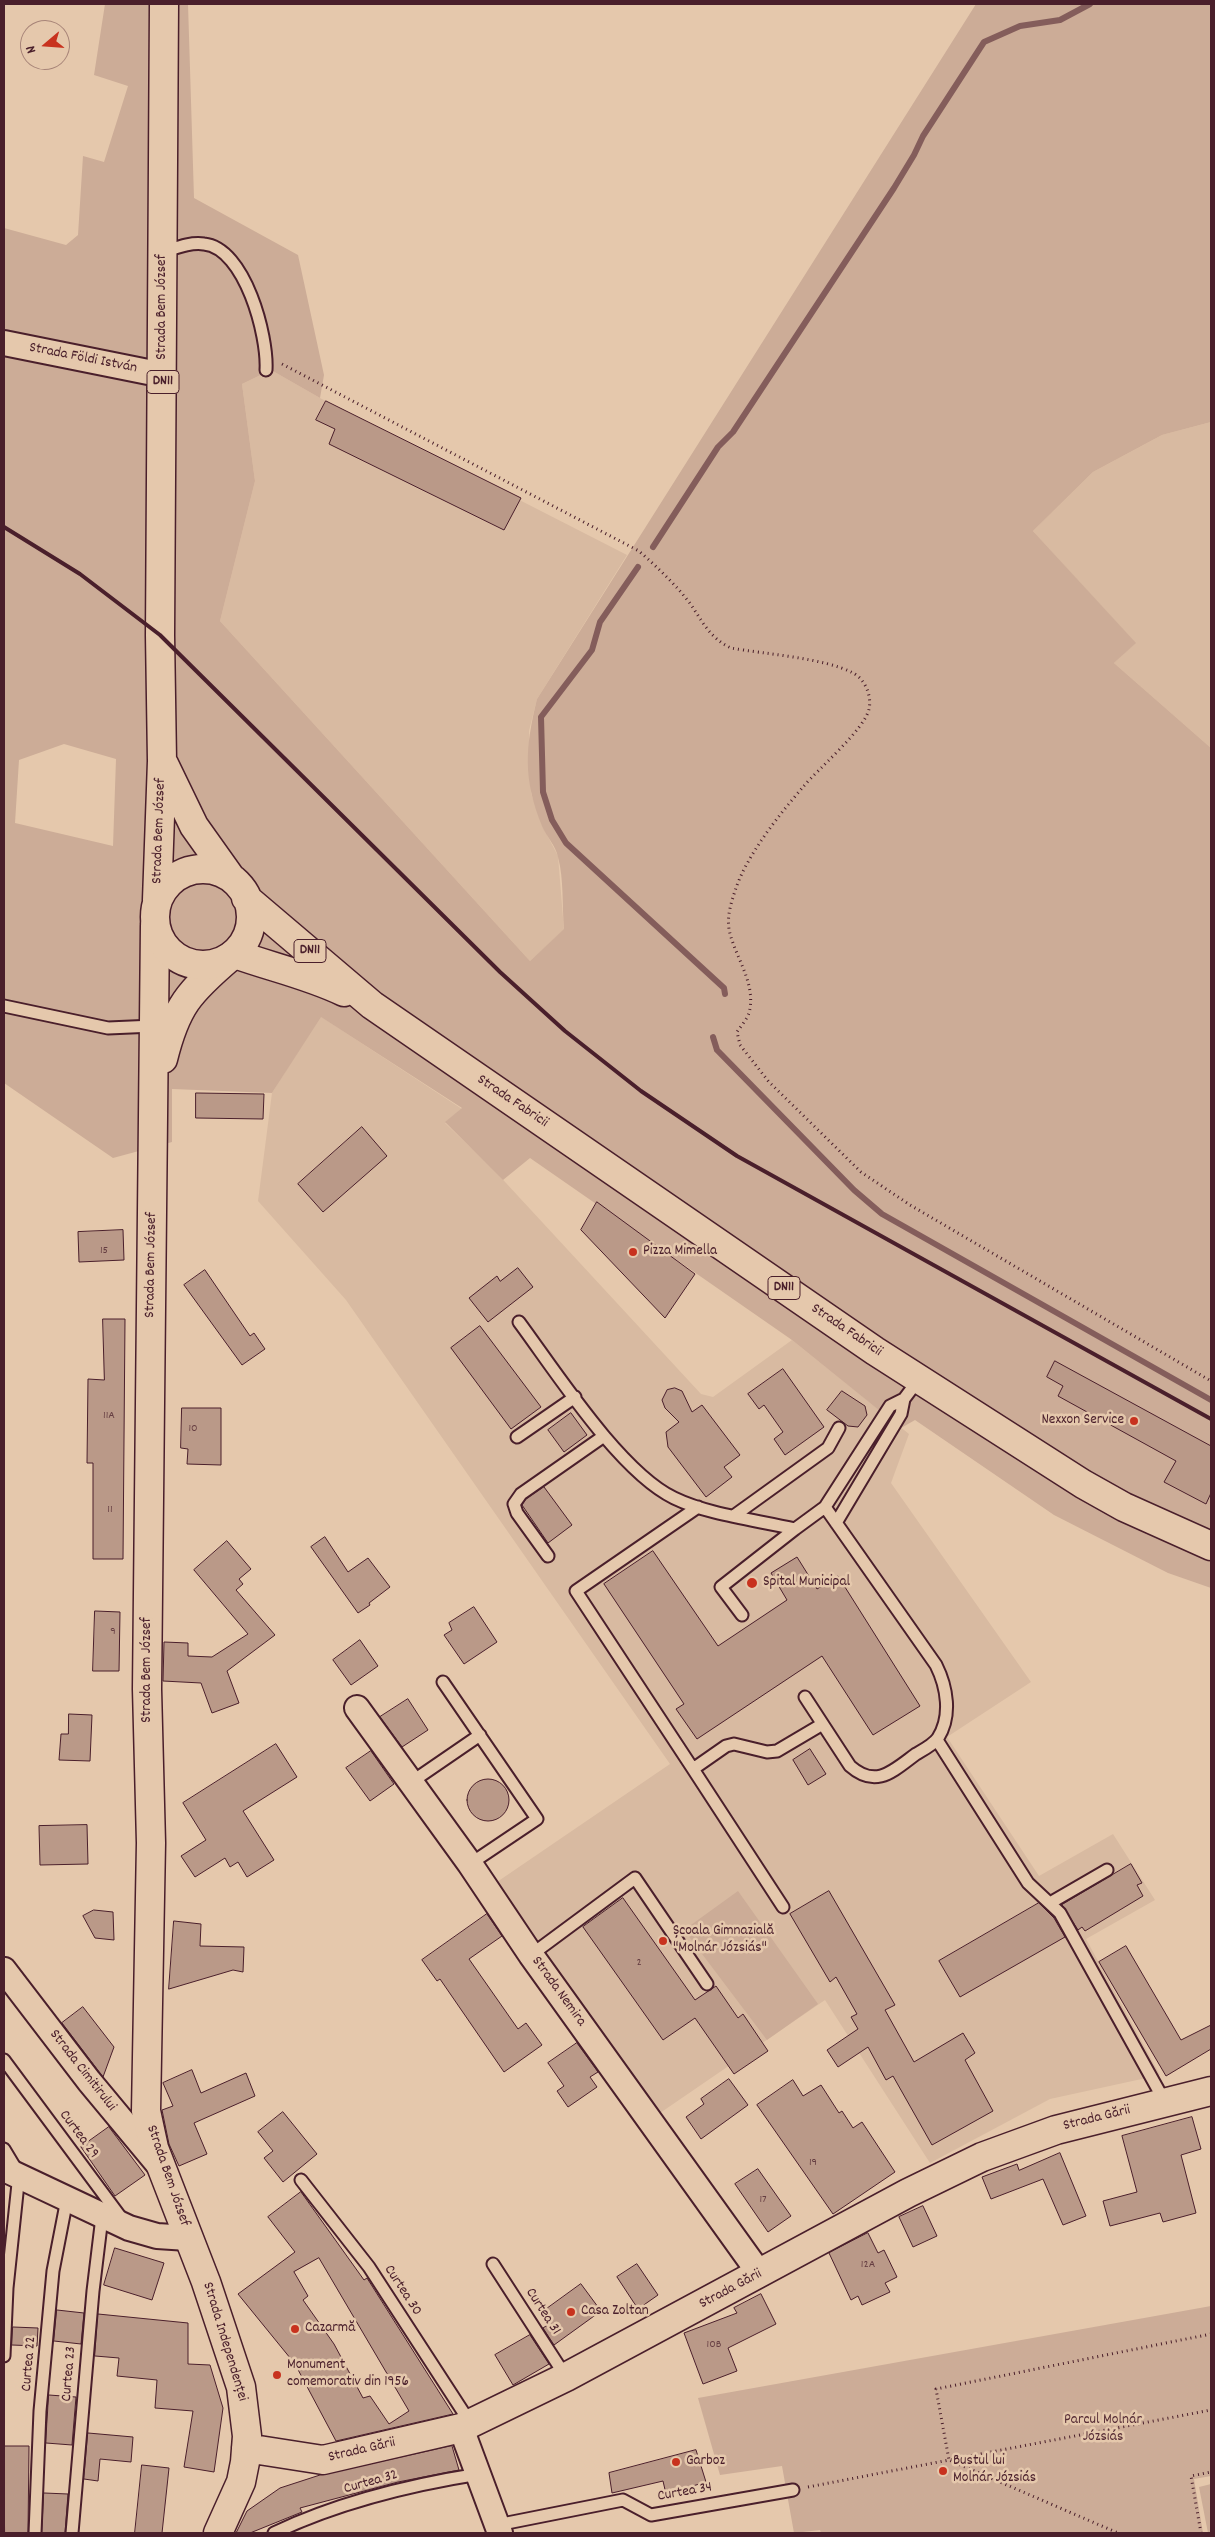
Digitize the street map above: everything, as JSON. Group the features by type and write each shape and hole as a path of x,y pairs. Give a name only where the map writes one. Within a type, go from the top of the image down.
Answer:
{"main road":[{"name":"Strada Bem József","path":"164,4 160,635 162,761 154,1026 155,1094 147,1689 151,1843 145,2080 149,2132 188,2238"},
{"name":"Strada Bem József","path":"162,761 194,826 239,888"},
{"name":"DN11","path":"210,870 239,888 251,914 249,930 242,946 232,956 206,966 192,964 179,959 168,951 160,939 156,913 164,888 175,878 189,871 210,870"},
{"name":"Strada Fabricii","path":"239,888 372,1006 911,1389 1091,1489 1172,1531 1211,1546"},
{"name":"Strada Bem József","path":"155,1094 170,1032 184,1003 196,987 232,956"},
{"name":"Strada Fabricii","path":"232,956 317,979 372,1006"},
{"name":"Strada Gării","path":"246,2448 323,2460 466,2426 566,2377 908,2193 992,2153 1056,2130 1211,2091"},
{"name":"Strada Independenței","path":"188,2238 206,2282 241,2387 245,2411 246,2448 241,2482 218,2533"}],"street":[{"name":"Strada Földi István","path":"4,343 163,375"},
{"name":"Strada Nemira","path":"357,1708 470,1864 531,1955 760,2274"},
{"name":"Strada Cimitirului","path":"4,1970 89,2081 163,2170"},
{"path":"11,2171 102,2217 129,2228 157,2236 188,2238"},
{"path":"466,2426 479,2474 499,2529"}],"lane":[{"path":"163,252 188,244 205,244 221,250 234,262 259,320 266,355 266,370"},
{"path":"4,1006 108,1028 154,1026"},
{"path":"519,1322 604,1436 621,1455 657,1487 672,1497 698,1507 795,1529"},
{"path":"742,1615 721,1587 825,1507 890,1406 911,1389"},
{"path":"836,1523 901,1414 911,1389"},
{"path":"517,1437 575,1397"},
{"path":"735,1515 828,1448 839,1428"},
{"path":"548,1556 517,1513 514,1504 521,1494 604,1436"},
{"path":"698,1507 576,1591 783,1907"},
{"path":"805,1697 850,1766 858,1773 872,1778 895,1770 937,1740 946,1710 946,1692 939,1670 825,1507"},
{"path":"444,1682 537,1818 470,1864"},
{"path":"693,1769 726,1746 743,1745 767,1752 777,1751 821,1724"},
{"path":"410,1783 480,1735"},
{"path":"937,1740 1028,1883 1060,1913 1165,2102"},
{"path":"1050,1903 1107,1870"},
{"path":"531,1955 635,1878 707,1984"},
{"name":"Curtea 29","path":"4,2060 129,2228"},
{"path":"4,2149 11,2171 4,2356"},
{"name":"Curtea 30","path":"301,2180 369,2267 466,2426"},
{"name":"Curtea 22","path":"35,2533 40,2411 53,2272 67,2200"},
{"name":"Curtea 23","path":"72,2533 92,2291 102,2217"},
{"name":"Curtea 31","path":"493,2264 566,2377"},
{"name":"Curtea 32","path":"274,2533 310,2516 420,2485 479,2474"},
{"name":"Curtea 34","path":"499,2529 623,2500 651,2514 793,2490"}],"path":[{"path":"266,355 639,551 666,575 689,602 709,632 719,642 731,648 834,665 855,673 862,680 869,695 869,709 862,723 803,787 754,853 735,890 728,918 729,930 748,982 750,999 748,1014 737,1032 740,1046 769,1082 861,1172 910,1206 1211,1381"},
{"path":"949,2460 936,2389 1211,2334"},
{"path":"793,2490 1211,2410"},
{"path":"949,2460 1118,2533"},
{"path":"1201,2533 1191,2476 1211,2472"}],"shaded area":[{"path":"271,370 320,398 627,555 537,699 529,731 531,793 543,827 558,856 564,930 530,961 220,621 255,481 242,384"},
{"path":"1211,422 1211,748 1114,663 1135,643 1033,531 1093,472 1162,435"},
{"name":"Spital Municipal","path":"320,1016 462,1109 445,1123 494,1170 701,1394 713,1397 792,1340 909,1434 891,1483 1031,1682 947,1737 1039,1876 1113,1834 1155,1900 1086,1939 1160,2075 1050,2099 930,2163 825,2000 660,2113 497,1882 670,1764 346,1300 258,1201 272,1093"}],"green space":[{"path":"105,4 188,4 194,198 298,255 324,375 320,398 271,370 242,384 255,481 220,621 530,961 564,929 560,865 555,849 542,826 529,778 528,748 537,699 976,4 1211,4 1211,422 1162,435 1093,472 1033,531 1136,643 1114,663 1211,748 1211,1588 1168,1573 1054,1515 915,1420 901,1428 792,1340 530,1158 503,1180 445,1122 462,1108 321,1017 272,1093 172,1089 172,1142 113,1158 4,1083 4,228 66,245 78,235 83,156 104,162 128,86 94,75","holes":["64,744 116,759 113,846 15,823 19,760"]},
{"path":"738,1891 818,2004 767,2040 684,1930"},
{"name":"Parcul Molnár Józsiás","path":"1211,2306 1211,2476 1194,2479 1203,2533 821,2533 820,2530 794,2533 782,2466 720,2475 698,2398"},
{"path":"1211,2484 1211,2533 1208,2533 1199,2487"}],"building":[{"path":"326,401 521,498 504,530 329,444 335,429 316,420"},
{"path":"196,1093 264,1094 263,1119 196,1118"},
{"path":"362,1127 387,1156 323,1212 298,1184"},
{"name":"Pizza Mimella","path":"597,1202 695,1274 665,1318 581,1230"},
{"path":"123,1230 124,1260 79,1262 78,1232"},
{"path":"518,1268 533,1287 488,1322 469,1298 497,1276 500,1281"},
{"path":"205,1270 250,1336 254,1333 265,1349 242,1365 184,1285"},
{"path":"103,1319 125,1319 123,1559 93,1559 93,1463 87,1463 88,1379 104,1380"},
{"path":"480,1326 541,1407 511,1429 451,1348"},
{"name":"Nexxon Service","path":"1055,1361 1211,1446 1211,1493 1206,1504 1164,1482 1176,1461 1058,1396 1063,1386 1047,1377"},
{"path":"783,1369 824,1427 785,1455 774,1439 783,1432 764,1405 759,1409 748,1394"},
{"path":"675,1388 682,1391 692,1412 702,1405 740,1455 724,1467 732,1477 706,1497 668,1447 666,1432 679,1422 665,1408 662,1400 667,1390"},
{"path":"842,1391 865,1406 867,1415 858,1427 848,1426 827,1410"},
{"path":"182,1408 221,1408 221,1465 187,1464 188,1449 181,1448"},
{"path":"571,1413 587,1435 564,1452 548,1430"},
{"path":"544,1487 572,1525 548,1543 522,1505 526,1499"},
{"path":"325,1537 348,1572 368,1558 390,1587 358,1613 311,1547"},
{"path":"227,1541 251,1569 239,1579 243,1584 236,1590 275,1635 227,1671 239,1703 212,1713 201,1683 163,1681 164,1642 188,1643 188,1656 212,1657 248,1634 194,1570"},
{"path":"653,1551 718,1646 787,1600 771,1573 797,1557 817,1589 838,1576 920,1706 873,1735 822,1656 697,1739 676,1709 684,1704 604,1584"},
{"path":"474,1607 497,1642 464,1664 444,1635 452,1630 449,1623"},
{"path":"95,1611 120,1612 119,1671 93,1671"},
{"path":"360,1640 378,1666 351,1685 333,1660"},
{"path":"408,1699 428,1730 402,1747 380,1717"},
{"path":"69,1714 92,1715 90,1761 59,1760 61,1734 68,1734"},
{"path":"276,1744 297,1777 243,1811 274,1860 247,1877 238,1862 230,1867 225,1858 195,1877 181,1856 206,1840 183,1803"},
{"path":"810,1749 826,1774 808,1785 793,1760"},
{"path":"371,1751 394,1784 370,1801 346,1768"},
{"path":"492,1779 500,1782 506,1788 509,1800 506,1812 500,1818 484,1821 476,1818 470,1812 467,1796 470,1788 476,1782"},
{"path":"87,1825 88,1864 40,1865 39,1826"},
{"path":"1131,1864 1142,1883 1137,1885 1143,1896 1085,1931 1082,1927 1078,1930 1062,1905"},
{"path":"829,1891 895,2005 885,2010 914,2062 963,2033 975,2053 965,2060 993,2111 932,2145 893,2076 886,2080 868,2047 838,2067 827,2050 858,2029 851,2017 857,2014 836,1977 830,1982 790,1914"},
{"path":"623,1898 695,2000 716,1986 738,2018 743,2014 768,2051 734,2074 695,2018 663,2040 583,1927"},
{"path":"1039,1903 1054,1918 1065,1937 960,1997 939,1961"},
{"path":"94,1910 113,1912 114,1940 95,1938 83,1916"},
{"path":"487,1914 502,1936 469,1959 518,2029 526,2023 542,2045 504,2072 440,1979 437,1981 422,1960"},
{"path":"174,1921 201,1924 200,1946 244,1947 243,1972 233,1970 169,1989"},
{"path":"1126,1946 1181,2040 1211,2025 1211,2049 1166,2076 1099,1962"},
{"path":"83,2007 114,2047 103,2077 62,2023"},
{"path":"577,2043 598,2072 590,2077 597,2087 568,2107 557,2091 564,2086 548,2063"},
{"path":"192,2070 201,2093 246,2073 255,2096 194,2123 207,2154 179,2166 169,2144 162,2110 173,2106 163,2083"},
{"path":"729,2079 748,2105 701,2139 686,2117 704,2104 701,2099"},
{"path":"793,2080 803,2096 821,2085 839,2113 842,2111 853,2128 862,2122 895,2172 833,2214 757,2105"},
{"path":"283,2112 317,2154 283,2182 264,2158 273,2151 258,2132"},
{"path":"1192,2117 1201,2149 1181,2155 1196,2213 1163,2222 1160,2213 1110,2226 1103,2201 1137,2192 1122,2136"},
{"path":"109,2127 145,2175 115,2196 81,2147"},
{"path":"1060,2153 1086,2216 1063,2225 1043,2179 991,2199 982,2177 1017,2164 1019,2170"},
{"path":"758,2169 791,2216 768,2232 735,2184"},
{"name":"Cazarmă","path":"301,2192 364,2280 367,2278 453,2414 336,2441 295,2364 238,2294 295,2252 268,2217","holes":["319,2258 409,2411 389,2424 370,2396 363,2398 334,2344 303,2300 308,2296 294,2272"]},
{"path":"923,2206 937,2236 913,2247 899,2217"},
{"path":"868,2233 878,2253 884,2250 897,2277 885,2283 890,2292 862,2305 858,2296 851,2300 829,2253"},
{"path":"115,2248 164,2263 152,2300 104,2285"},
{"path":"637,2264 658,2295 638,2309 617,2277"},
{"name":"Casa Zoltan","path":"581,2284 601,2311 554,2345 543,2328 549,2324 541,2313"},
{"path":"761,2294 776,2324 728,2348 737,2371 703,2384 684,2333 737,2313 734,2308"},
{"path":"57,2310 84,2313 81,2344 54,2341"},
{"path":"98,2314 188,2323 188,2364 210,2365 223,2408 214,2472 184,2467 193,2411 155,2408 157,2380 117,2376 119,2358 95,2356"},
{"path":"13,2327 38,2328 37,2346 12,2345"},
{"path":"530,2335 549,2364 513,2385 495,2355"},
{"path":"49,2395 76,2397 72,2445 46,2443"},
{"path":"88,2433 133,2437 131,2462 100,2459 98,2481 84,2479"},
{"path":"4,2446 29,2446 28,2533 5,2533"},
{"path":"452,2446 459,2470 398,2482 300,2508 302,2512 250,2533 236,2533 247,2511 280,2488 320,2475"},
{"name":"Garboz","path":"696,2450 706,2482 666,2494 663,2481 612,2493 609,2473"},
{"path":"142,2465 169,2468 162,2533 135,2533"},
{"path":"44,2493 68,2494 65,2533 42,2533"}],"waterway":[{"path":"653,547 718,447 733,432 894,188 923,136 984,42 1020,26 1060,20 1090,4"},
{"path":"638,567 600,622 592,650 541,717 543,792 552,820 566,843 724,988 725,994"},
{"path":"713,1037 717,1050 854,1190 882,1214 1211,1400"}],"railway":[{"path":"4,527 80,574 160,635 500,972 565,1031 641,1091 737,1156 1211,1419"}],"place":[{"name":"Pizza Mimella","path":"633,1252"},
{"name":"Nexxon Service","path":"1134,1421"},
{"name":"Spital Municipal","path":"752,1583"},
{"name":"Școala Gimnazială \"Molnár Józsiás\"","path":"663,1941"},
{"name":"Casa Zoltan","path":"571,2312"},
{"name":"Cazarmă","path":"295,2329"},
{"name":"Monument comemorativ din 1956","path":"277,2375"},
{"name":"Garboz","path":"676,2462"},
{"name":"Bustul lui Molnár Józsiás","path":"943,2471"}]}
